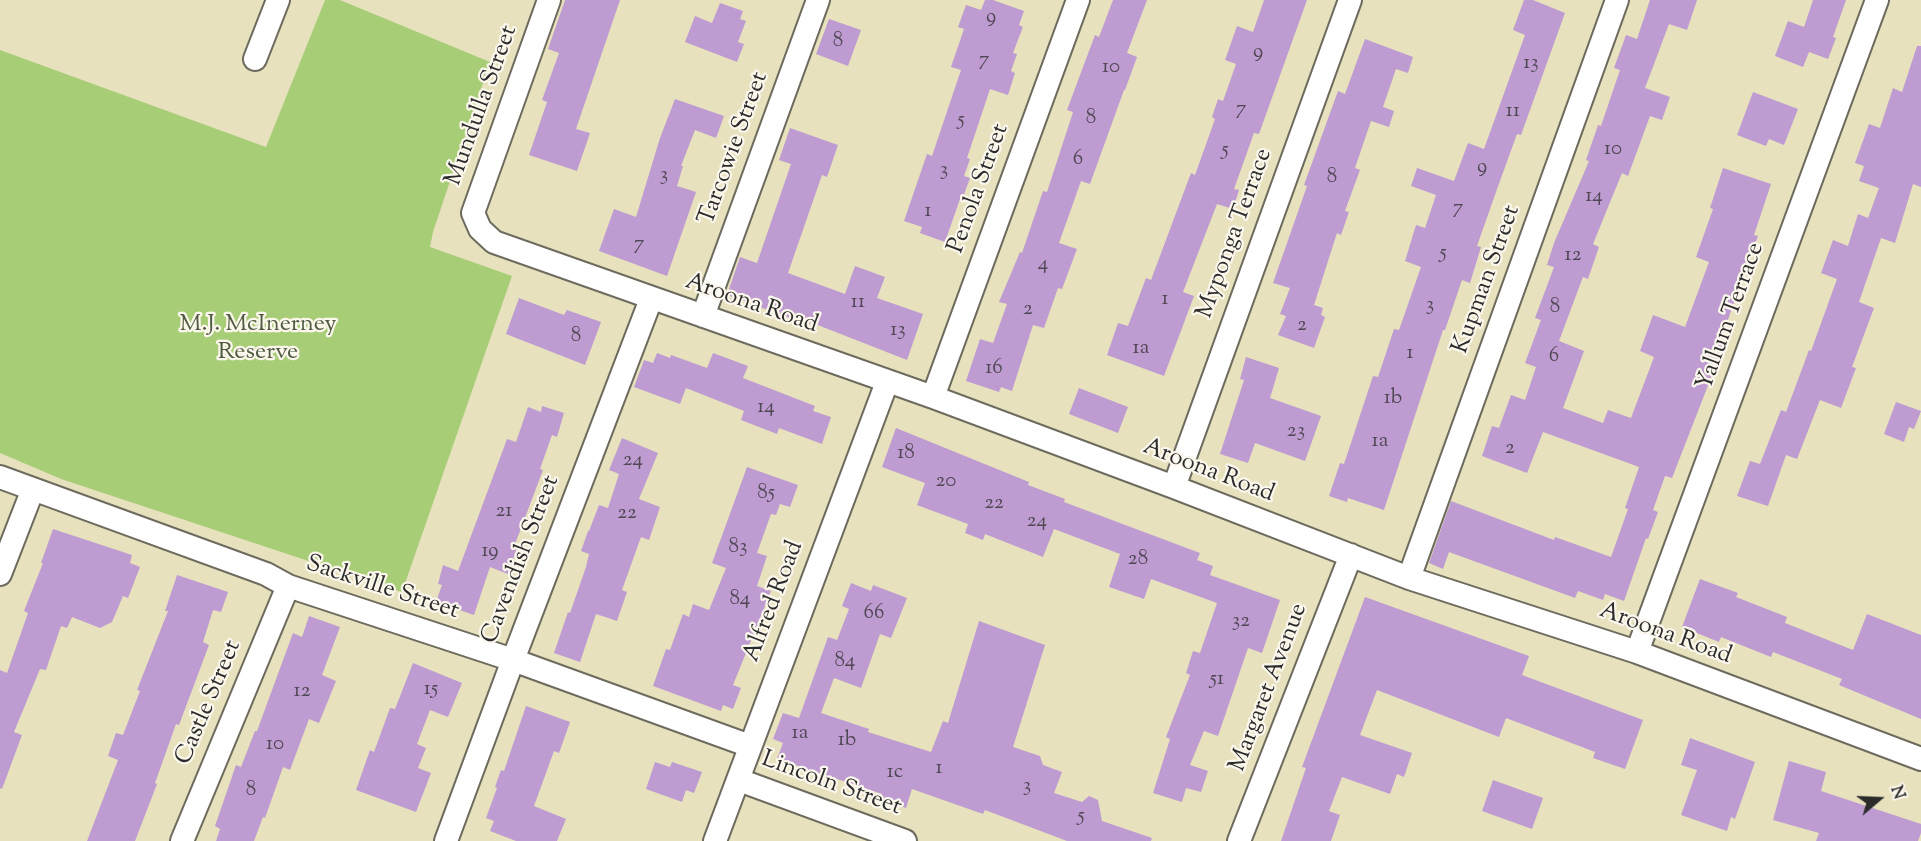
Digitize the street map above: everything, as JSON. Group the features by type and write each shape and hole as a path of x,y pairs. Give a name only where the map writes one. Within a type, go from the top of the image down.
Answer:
{"street":[{"path":"255,59 278,0"},
{"name":"Mundulla Street","path":"480,229 473,213 549,0"},
{"name":"Tarcowie Street","path":"703,316 818,0"},
{"name":"Penola Street","path":"933,397 1078,0"},
{"name":"Myponga Terrace","path":"1174,487 1350,0"},
{"name":"Kupman Street","path":"1409,578 1617,0"},
{"name":"Yallum Terrace","path":"1637,652 1877,0"},
{"name":"Aroona Road","path":"480,229 494,242 933,397 1409,578 1637,652 1921,759"},
{"name":"Cavendish Street","path":"446,841 651,299"},
{"name":"Alfred Road","path":"715,841 887,382"},
{"name":"Sackville Street","path":"0,477 266,574 288,586 513,660 750,746"},
{"path":"0,574 33,489"},
{"name":"Margaret Avenue","path":"1239,841 1351,555"},
{"name":"Castle Street","path":"182,841 288,586"},
{"name":"Lincoln Street","path":"739,780 906,841"}],"green space":[{"name":"M.J. McInerney Reserve","path":"325,0 340,0 490,62 430,247 512,276 402,592 61,479 0,453 0,50 266,147"}],"building":[{"path":"565,0 620,0 576,129 590,133 577,171 529,155 547,102 542,100 559,53 548,49"},
{"path":"985,0 993,0 1024,11 1019,25 1023,27 1013,53 1017,54 1011,71 1015,73 1008,95 990,89 967,158 970,159 964,176 970,178 945,242 920,233 922,227 904,221 927,154 932,156 961,70 951,67 964,29 958,27 966,5 981,10"},
{"path":"1113,0 1147,0 1127,53 1137,57 1090,184 1081,181 1059,243 1077,249 1062,289 1058,288 1044,328 1033,325 1012,391 1001,387 999,392 966,381 980,339 993,343 1007,304 999,302 1020,252 1022,253 1043,191 1047,192 1073,112 1067,110 1095,35 1099,37"},
{"path":"1264,0 1307,0 1259,134 1254,133 1234,189 1239,190 1233,209 1217,204 1183,292 1194,296 1164,376 1107,355 1118,323 1128,326 1146,278 1151,280 1191,173 1195,175 1215,119 1212,117 1218,99 1223,101 1236,64 1225,60 1237,26 1253,32"},
{"path":"1524,0 1533,0 1565,13 1521,135 1517,134 1477,246 1481,247 1470,283 1462,280 1445,330 1443,330 1384,510 1348,498 1347,502 1329,496 1340,463 1344,464 1373,376 1378,377 1394,329 1399,330 1421,267 1405,261 1416,225 1425,228 1436,195 1411,186 1417,168 1454,181 1468,143 1484,149 1525,35 1513,30"},
{"path":"1650,0 1697,0 1687,30 1669,24 1645,88 1670,97 1662,120 1650,116 1628,176 1622,173 1593,244 1599,247 1588,279 1583,277 1559,341 1584,351 1563,408 1603,423 1608,410 1631,418 1654,357 1640,351 1653,315 1685,327 1709,262 1696,257 1713,209 1710,208 1723,168 1771,184 1754,235 1758,236 1721,339 1724,341 1707,388 1672,478 1665,476 1653,510 1658,512 1648,539 1646,538 1624,601 1605,594 1603,600 1578,591 1575,598 1449,552 1443,569 1429,563 1451,501 1554,540 1555,537 1611,557 1628,509 1625,508 1639,467 1543,432 1527,473 1482,456 1492,426 1499,428 1511,395 1525,400 1536,367 1525,363 1541,320 1535,318 1554,267 1547,265 1589,161 1586,160 1598,125 1601,126 1620,70 1614,68 1626,35 1637,39"},
{"path":"1813,0 1846,0 1828,59 1809,52 1803,67 1775,56 1788,21 1804,27"},
{"path":"720,3 743,11 740,19 746,21 738,42 744,44 737,62 685,42 695,16 712,23"},
{"path":"829,19 861,30 848,66 816,54"},
{"path":"1365,39 1413,57 1408,73 1396,69 1383,107 1394,111 1389,127 1371,121 1355,168 1360,170 1345,211 1349,212 1341,235 1337,233 1314,305 1323,308 1321,315 1325,317 1314,348 1278,335 1286,316 1280,314 1290,288 1273,283 1307,186 1304,185 1338,91 1345,94"},
{"path":"1917,46 1921,46 1921,187 1913,184 1895,243 1881,238 1859,302 1874,308 1852,367 1856,368 1841,408 1820,400 1797,459 1786,455 1768,506 1737,496 1750,461 1760,464 1781,410 1786,412 1809,350 1811,351 1837,279 1821,273 1833,240 1848,246 1858,214 1868,218 1879,188 1859,181 1864,166 1855,163 1869,124 1880,128 1893,88 1902,92"},
{"path":"1753,92 1798,109 1784,145 1769,139 1766,146 1737,135"},
{"path":"675,99 724,116 716,138 695,130 681,166 683,166 677,186 696,192 667,276 599,251 614,209 636,217 660,138"},
{"path":"790,128 838,145 827,177 822,175 788,273 845,294 855,266 885,277 877,298 923,314 907,360 810,322 809,325 727,295 740,257 757,263 791,164 779,160"},
{"path":"519,298 564,315 567,310 601,322 585,365 506,334"},
{"path":"657,353 670,358 671,355 707,368 713,353 748,366 743,378 815,406 813,411 831,417 822,444 779,428 777,434 741,420 744,411 686,388 680,404 634,387 644,360 653,363"},
{"path":"1246,357 1279,368 1270,398 1321,416 1305,461 1255,443 1248,463 1220,454 1244,380 1240,379"},
{"path":"1079,388 1128,407 1118,433 1069,414"},
{"path":"1896,402 1921,411 1914,429 1909,427 1904,442 1884,434"},
{"path":"542,406 564,413 557,437 552,435 540,469 543,470 515,544 518,545 508,574 490,567 474,615 436,602 442,585 438,584 443,565 458,571 507,439 516,442 528,407 541,412"},
{"path":"896,428 1029,482 1028,485 1065,499 1064,502 1200,553 1197,560 1213,566 1210,575 1280,600 1262,653 1248,648 1218,736 1204,731 1190,765 1208,771 1201,792 1186,788 1182,802 1153,793 1170,739 1166,737 1190,675 1186,673 1193,651 1200,653 1217,603 1151,579 1144,599 1109,587 1120,554 1054,529 1043,557 985,534 983,540 965,533 968,524 917,505 925,483 882,467"},
{"path":"622,438 658,453 639,499 660,507 649,540 641,537 622,590 627,592 617,621 596,614 580,662 554,653 586,567 589,554 581,551 588,531 599,505 608,508 619,474 609,470"},
{"path":"747,467 798,485 790,507 780,504 776,515 771,514 757,553 767,556 757,586 771,591 733,685 741,688 733,709 723,705 721,711 653,686 666,649 670,650 683,614 689,617 693,604 709,610 726,568 712,563"},
{"path":"53,529 132,555 130,563 140,567 128,598 123,596 112,622 100,628 72,617 67,628 61,626 46,670 40,669 14,732 22,735 2,789 0,788 0,670 7,673 28,613 24,611 43,563 41,563"},
{"path":"177,575 228,592 221,612 213,610 203,642 209,645 179,725 176,724 155,783 157,784 135,841 87,841 118,760 108,756 116,733 123,735 140,691 137,690 168,611 165,611"},
{"path":"1700,579 1738,593 1736,597 1787,617 1785,623 1853,650 1867,614 1921,635 1921,719 1839,685 1842,679 1773,652 1771,657 1721,637 1719,642 1682,627"},
{"path":"851,583 871,591 873,585 907,598 891,638 880,634 861,688 834,678 821,713 869,729 868,732 931,752 943,721 948,723 979,621 1045,645 1013,747 1040,756 1043,765 1062,772 1054,793 1082,802 1089,796 1098,800 1102,821 1152,838 1151,841 1067,841 985,810 983,814 912,789 906,808 881,799 882,794 777,759 783,743 773,739 783,713 799,718 828,637 837,640 849,609 842,606"},
{"path":"1365,597 1529,656 1522,675 1643,720 1625,769 1593,758 1595,752 1506,718 1499,737 1377,690 1360,735 1412,753 1404,777 1397,774 1390,794 1342,777 1329,811 1340,815 1331,841 1281,841 1306,768 1302,767"},
{"path":"309,616 340,627 322,675 336,681 319,723 309,719 290,770 283,767 265,818 263,817 254,841 216,841 220,829 215,826 236,765 241,767 255,731 257,731 293,633 302,637"},
{"path":"413,663 462,683 448,717 430,710 417,744 426,748 418,768 431,773 416,812 356,790 370,750 374,752 390,708 395,709"},
{"path":"526,706 570,722 559,753 554,751 534,806 566,819 557,841 516,841 490,831 494,821 486,818 501,770 504,771"},
{"path":"1690,738 1755,762 1735,819 1731,817 1727,831 1681,815 1697,770 1681,765"},
{"path":"1789,761 1826,772 1821,791 1921,824 1918,841 1816,841 1819,833 1773,820"},
{"path":"655,762 670,767 672,762 702,772 694,793 686,790 682,802 646,789"},
{"path":"1493,780 1543,798 1532,829 1482,811"}]}
